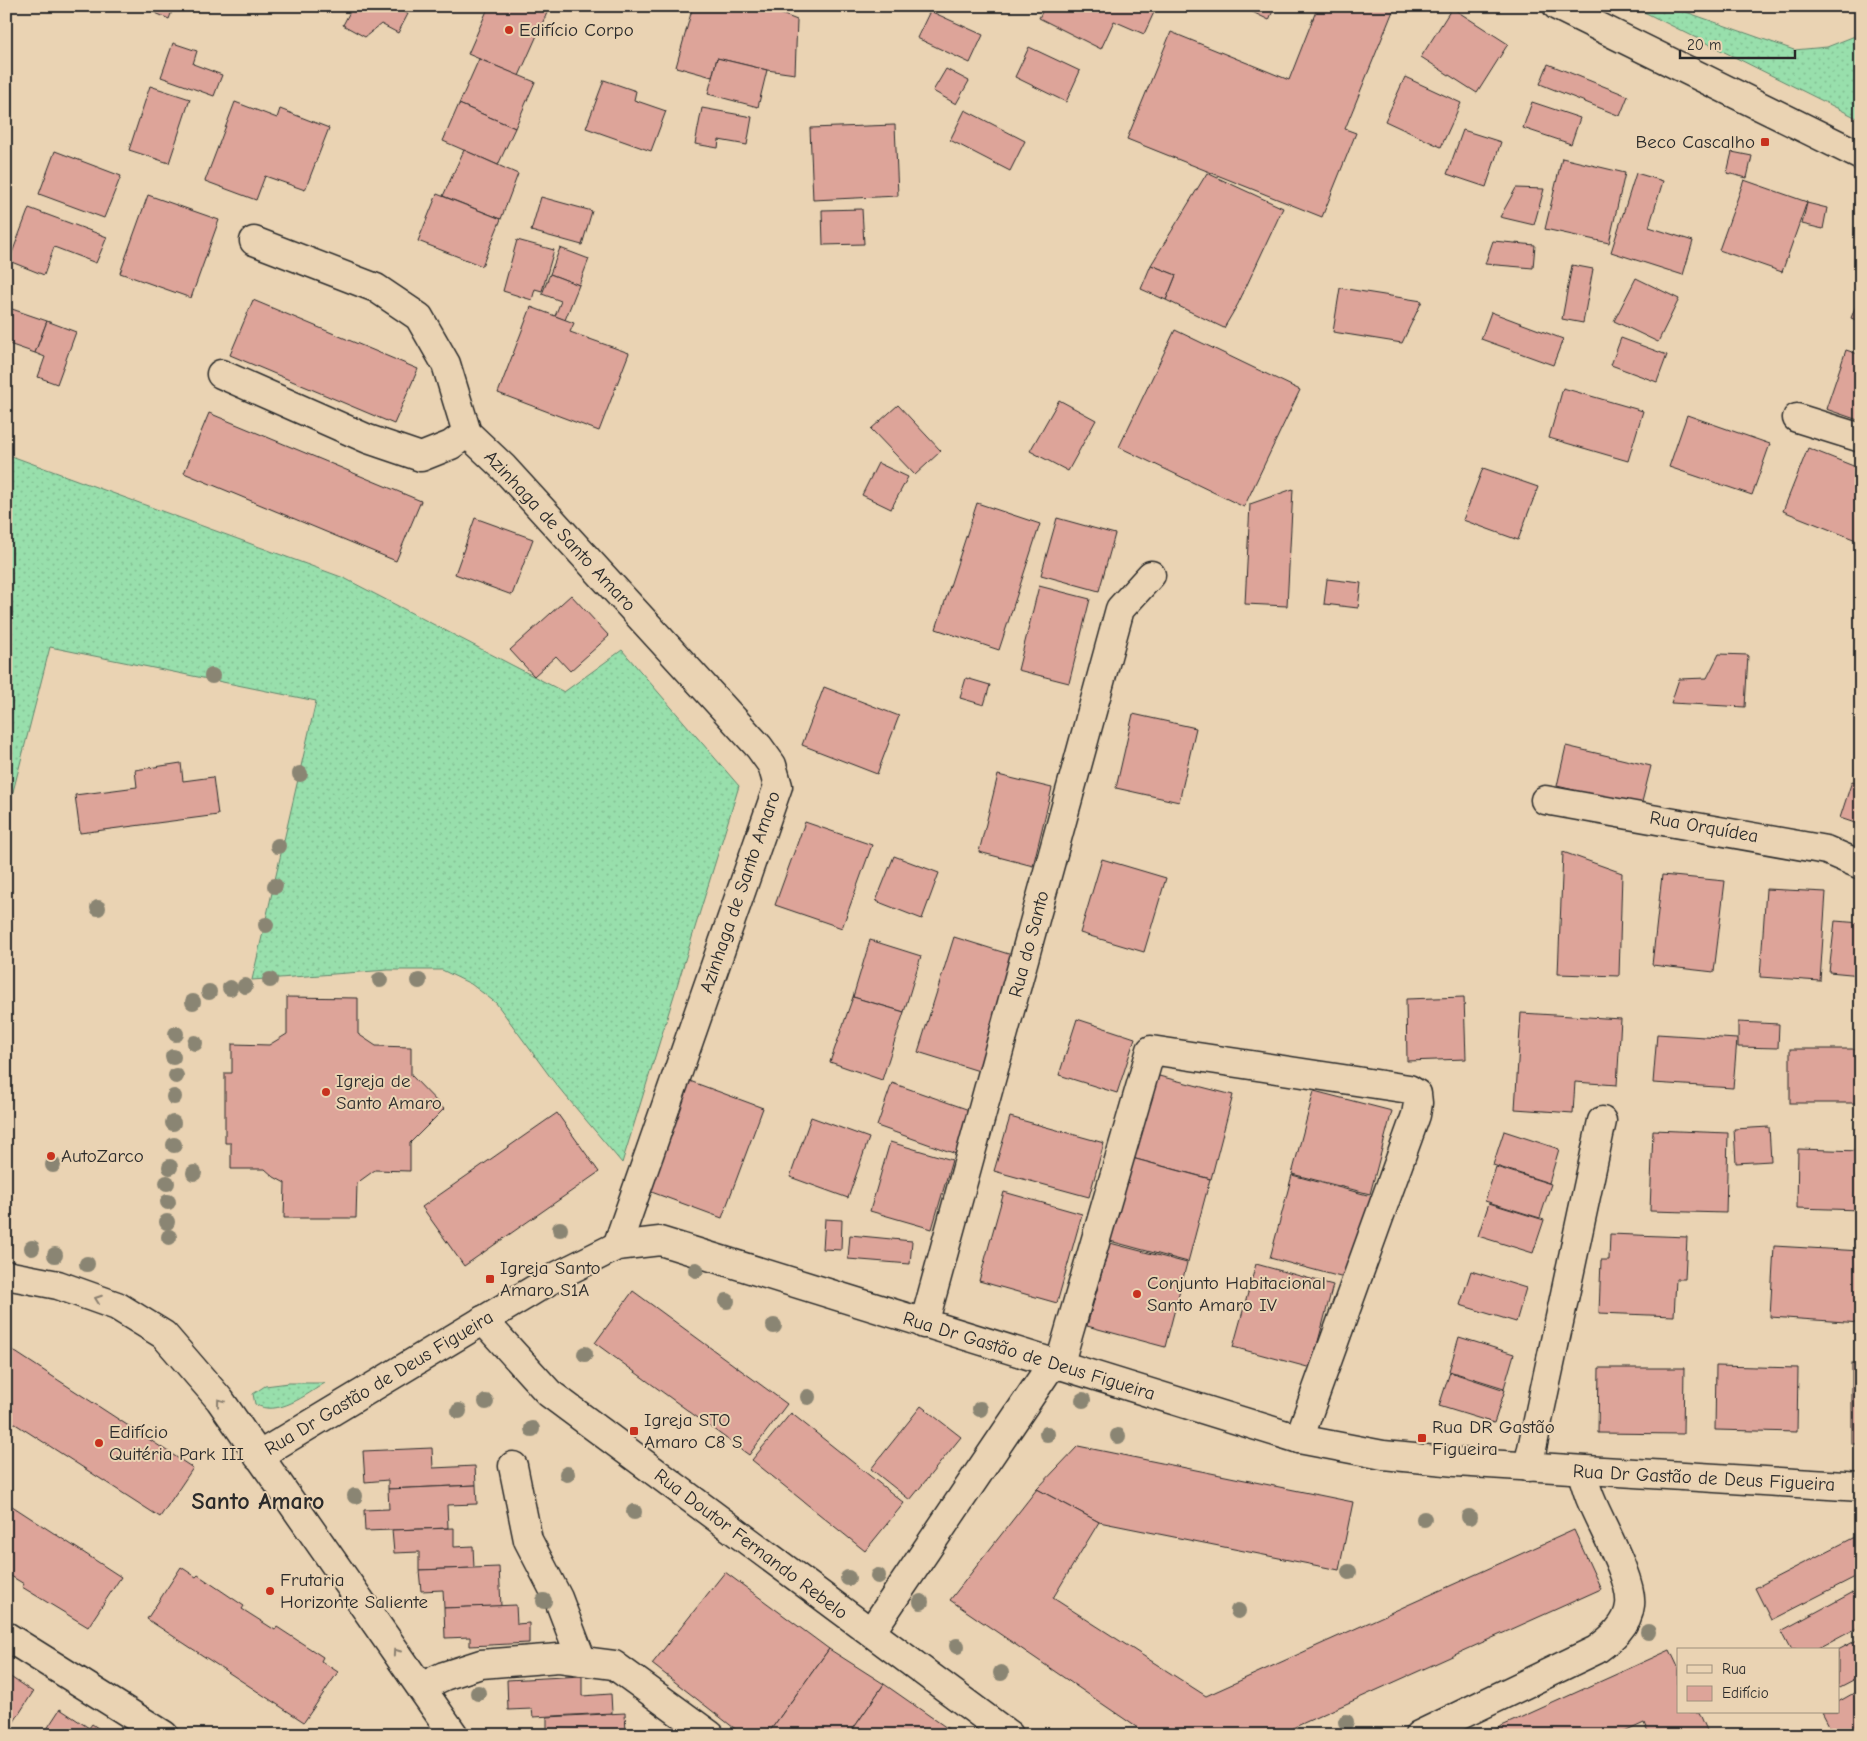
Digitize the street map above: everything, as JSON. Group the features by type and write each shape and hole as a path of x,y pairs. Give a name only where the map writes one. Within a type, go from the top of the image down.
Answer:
{"street":[{"path":"1557,6 1861,156"},
{"path":"221,374 368,439 421,457 451,445 466,433 446,364 420,318 376,288 254,241"},
{"path":"1797,418 1861,438"},
{"name":"Azinhaga de Santo Amaro","path":"466,433 503,467 759,747 772,765 778,786 617,1246"},
{"name":"Rua do Santo","path":"924,1324 1120,610 1151,575"},
{"name":"Rua Orquídea","path":"1545,800 1826,850 1861,865"},
{"path":"871,1632 1056,1365 1151,1050 1409,1089 1417,1094 1416,1115 1299,1439"},
{"path":"1528,1467 1602,1121"},
{"name":"Rua Dr Gastão de Deus Figueira","path":"258,1456 557,1276 617,1246 660,1241 1299,1439 1383,1455 1582,1471 1861,1487"},
{"path":"6,1275 58,1285 117,1306 164,1335 220,1400 454,1735"},
{"name":"Rua Doutor Fernando Rebelo","path":"483,1320 549,1393 1008,1735"},
{"path":"513,1466 528,1540 558,1598 582,1661"},
{"path":"1419,1735 1596,1650 1612,1638 1624,1623 1630,1605 1628,1584 1590,1498 1582,1471"},
{"path":"6,1636 164,1735"},
{"path":"421,1687 444,1676 481,1664 560,1658 614,1665 710,1735"}],"green space":[{"path":"1632,6 1669,6 1794,50 1827,47 1855,36 1861,30 1861,120"},
{"path":"6,454 344,578 564,692 622,650 739,786 622,1163 554,1082 496,1003 471,984 442,970 388,970 252,980 316,701 50,647 6,819"},
{"path":"289,1383 325,1383 292,1403 282,1406 264,1408 255,1404 253,1394 265,1386"}],"building":[{"path":"140,6 174,6 169,19"},
{"path":"353,6 394,6 408,14 398,33 381,24 365,37 343,25"},
{"name":"Edifício Corpo","path":"489,6 550,6 519,76 468,54"},
{"path":"693,6 761,6 797,20 795,74 767,70 717,58 712,77 676,67"},
{"path":"1045,6 1155,6 1156,8 1144,34 1114,21 1101,49 1039,18"},
{"path":"1240,6 1275,6 1269,20"},
{"path":"1318,6 1395,6 1345,129 1356,133 1322,217 1127,139 1171,32 1289,80"},
{"path":"1452,8 1508,44 1477,93 1421,57"},
{"path":"930,11 983,35 970,63 917,38"},
{"path":"173,43 197,51 193,64 222,75 214,96 161,77"},
{"path":"1029,47 1080,71 1066,102 1015,77"},
{"path":"717,58 767,70 758,107 708,94"},
{"name":"Edifício Corpo","path":"479,59 535,82 515,128 459,104"},
{"path":"1548,64 1628,96 1620,116 1540,84"},
{"path":"946,69 969,81 956,104 933,91"},
{"path":"1405,77 1461,103 1441,147 1385,121"},
{"path":"604,80 636,91 634,100 666,111 651,151 586,128"},
{"path":"150,86 190,99 169,163 129,150"},
{"path":"235,102 277,118 280,109 329,128 305,190 265,176 256,200 205,181"},
{"path":"1532,102 1580,118 1571,144 1523,128"},
{"path":"459,104 515,128 498,165 443,141"},
{"path":"702,108 752,117 747,145 719,140 718,148 695,144"},
{"path":"965,110 1025,141 1010,171 950,140"},
{"path":"895,125 898,196 813,200 810,128"},
{"path":"1463,130 1501,142 1486,187 1447,174"},
{"path":"464,150 518,174 501,219 443,196"},
{"path":"55,151 121,176 104,218 39,194"},
{"path":"1732,152 1752,156 1747,178 1727,173"},
{"path":"1562,158 1625,173 1609,243 1545,229"},
{"path":"1207,173 1283,208 1238,304 1224,328 1166,300 1176,275 1151,265"},
{"path":"1636,173 1663,181 1649,227 1693,241 1683,275 1611,252"},
{"path":"1744,180 1807,202 1782,272 1719,250"},
{"path":"1516,188 1544,189 1534,225 1500,217"},
{"path":"437,194 501,219 482,266 418,241"},
{"path":"148,195 219,220 191,298 120,273"},
{"path":"541,197 592,211 582,245 531,231"},
{"path":"1807,203 1827,208 1823,229 1802,224"},
{"path":"29,208 107,237 96,263 54,247 44,275 9,261"},
{"path":"862,209 864,244 823,245 822,210"},
{"path":"517,240 554,250 542,291 535,289 532,300 503,291"},
{"path":"1493,241 1535,245 1533,268 1485,264"},
{"path":"560,248 589,259 579,285 550,274"},
{"path":"1151,265 1176,275 1166,300 1141,289"},
{"path":"1572,265 1593,269 1583,323 1562,319"},
{"path":"550,274 579,285 565,320 555,316 561,301 542,294"},
{"path":"1636,278 1679,299 1658,342 1614,321"},
{"path":"1340,288 1422,301 1402,343 1333,332"},
{"path":"1861,293 1861,322 1851,318"},
{"path":"253,300 418,369 394,424 230,355"},
{"path":"6,307 47,321 35,353 6,343"},
{"path":"531,307 574,323 570,332 629,353 599,431 498,393"},
{"path":"1491,312 1563,339 1553,365 1481,339"},
{"path":"47,321 76,332 57,384 38,377 45,357 35,353"},
{"path":"1175,330 1300,390 1244,507 1119,447"},
{"path":"1621,338 1667,355 1657,382 1611,365"},
{"path":"1846,350 1861,355 1861,421 1826,409"},
{"path":"1563,388 1643,411 1628,461 1549,438"},
{"path":"1059,400 1096,420 1068,471 1030,451"},
{"path":"898,405 941,451 915,475 871,429"},
{"path":"209,413 421,501 396,561 184,473"},
{"path":"1687,415 1770,444 1752,495 1669,467"},
{"path":"1808,448 1861,469 1861,542 1783,511"},
{"path":"878,463 908,477 891,509 862,495"},
{"path":"1483,468 1538,487 1518,540 1463,520"},
{"path":"1293,489 1287,606 1245,604 1250,504"},
{"path":"977,503 1040,524 999,650 936,629"},
{"path":"475,518 533,539 512,595 455,574"},
{"path":"1057,518 1115,534 1099,591 1041,575"},
{"path":"1327,579 1361,583 1358,608 1324,604"},
{"path":"1039,586 1090,599 1069,683 1018,670"},
{"path":"571,595 609,636 570,671 556,656 534,676 510,650"},
{"path":"1719,654 1748,655 1745,707 1671,703 1679,679 1707,678"},
{"path":"966,678 990,685 984,705 960,698"},
{"path":"824,687 899,716 877,774 802,745"},
{"path":"1133,714 1196,728 1179,802 1116,788"},
{"path":"1566,746 1651,766 1641,806 1557,786"},
{"path":"181,763 183,781 213,777 218,815 80,833 75,795 137,787 135,770"},
{"path":"998,775 1052,788 1033,866 979,852"},
{"path":"1852,781 1861,784 1861,825 1840,818"},
{"path":"805,822 872,845 842,928 775,905"},
{"path":"1563,852 1622,873 1619,976 1558,974"},
{"path":"894,856 939,873 922,919 876,901"},
{"path":"1102,859 1166,878 1144,952 1080,933"},
{"path":"1662,875 1725,881 1714,972 1652,965"},
{"path":"1766,889 1826,892 1820,981 1760,977"},
{"path":"1835,921 1861,923 1861,975 1829,972"},
{"path":"954,937 1015,956 979,1071 918,1052"},
{"path":"870,940 921,956 904,1012 853,997"},
{"name":"Igreja de Santo Amaro","path":"287,997 358,998 358,1034 376,1046 411,1047 411,1075 444,1109 410,1143 410,1171 375,1170 357,1183 356,1218 284,1218 285,1183 265,1169 231,1169 231,1143 225,1143 225,1073 232,1073 232,1044 269,1045 287,1034"},
{"path":"853,997 904,1012 882,1080 830,1062"},
{"path":"1464,997 1466,1059 1407,1061 1406,999"},
{"path":"1521,1013 1621,1019 1617,1085 1575,1082 1573,1113 1515,1109"},
{"path":"1077,1019 1135,1038 1117,1093 1059,1075"},
{"path":"1738,1022 1779,1024 1778,1048 1738,1047"},
{"path":"1657,1034 1737,1039 1733,1088 1653,1083"},
{"path":"1790,1049 1861,1049 1861,1103 1790,1103"},
{"path":"1155,1075 1233,1095 1211,1179 1132,1158"},
{"path":"687,1080 763,1108 722,1218 646,1190"},
{"path":"892,1083 975,1112 959,1155 877,1126"},
{"path":"1314,1091 1392,1111 1370,1194 1292,1174"},
{"path":"557,1113 599,1172 464,1266 422,1207"},
{"path":"811,1117 869,1138 848,1198 790,1177"},
{"path":"1010,1117 1104,1143 1089,1197 994,1171"},
{"path":"1769,1127 1771,1161 1736,1163 1734,1129"},
{"path":"1653,1130 1728,1133 1726,1213 1650,1211"},
{"path":"1504,1131 1559,1149 1549,1183 1493,1165"},
{"path":"890,1142 952,1160 932,1229 870,1211"},
{"path":"1798,1149 1861,1151 1861,1210 1797,1208"},
{"name":"Conjunto Habitacional Santo Amaro IV","path":"1132,1158 1210,1179 1188,1262 1110,1241"},
{"path":"1496,1167 1551,1184 1540,1218 1485,1201"},
{"name":"Conjunto Habitacional Santo Amaro IV","path":"1292,1175 1371,1196 1348,1279 1270,1258"},
{"path":"1004,1192 1082,1214 1057,1303 979,1281"},
{"path":"1489,1203 1544,1220 1533,1253 1478,1236"},
{"path":"825,1219 842,1220 841,1250 823,1249"},
{"path":"1610,1234 1687,1237 1685,1279 1676,1279 1674,1316 1599,1313 1601,1260 1609,1260"},
{"path":"850,1235 912,1241 910,1264 848,1259"},
{"name":"Conjunto Habitacional Santo Amaro IV","path":"1110,1243 1187,1263 1165,1347 1087,1326"},
{"path":"1774,1246 1861,1251 1861,1323 1770,1317"},
{"name":"Conjunto Habitacional Santo Amaro IV","path":"1256,1264 1333,1285 1311,1368 1233,1347"},
{"path":"1471,1271 1526,1288 1516,1322 1460,1305"},
{"path":"633,1291 787,1404 749,1455 595,1343"},
{"path":"1459,1337 1514,1354 1504,1388 1449,1371"},
{"name":"Edifício Quitéria Park III","path":"6,1346 193,1468 160,1517 6,1418"},
{"path":"1852,1363 1861,1363 1861,1444 1852,1444"},
{"path":"1716,1366 1798,1368 1797,1432 1715,1430"},
{"path":"1599,1368 1684,1368 1683,1434 1598,1433"},
{"path":"1450,1372 1505,1390 1494,1423 1439,1406"},
{"path":"921,1406 961,1437 910,1500 871,1469"},
{"path":"791,1413 904,1503 865,1551 752,1460"},
{"path":"1078,1446 1353,1502 1339,1570 1099,1522 1037,1489"},
{"path":"432,1448 433,1468 475,1466 476,1485 388,1489 388,1480 365,1482 363,1451"},
{"path":"476,1485 477,1504 447,1505 448,1528 365,1531 364,1510 389,1509 388,1489"},
{"path":"1037,1489 1099,1522 1053,1598 1206,1696 1574,1530 1601,1589 1277,1735 1148,1735 950,1600"},
{"path":"6,1502 121,1577 88,1627 22,1587 24,1584 6,1573"},
{"path":"454,1528 454,1547 473,1546 474,1568 419,1570 419,1552 394,1553 392,1530"},
{"path":"1857,1536 1861,1543 1861,1574 1771,1620 1755,1588"},
{"path":"181,1567 196,1577 198,1575 244,1606 242,1609 275,1630 277,1627 323,1657 321,1661 338,1672 304,1722 147,1619"},
{"path":"499,1567 501,1606 444,1608 443,1590 421,1591 419,1570"},
{"path":"725,1572 829,1649 767,1735 743,1735 652,1664"},
{"path":"1861,1588 1861,1626 1820,1648 1790,1648 1781,1631"},
{"path":"516,1605 517,1624 529,1623 529,1643 470,1646 470,1637 445,1638 444,1608"},
{"path":"1861,1638 1861,1676 1840,1687 1840,1649"},
{"path":"829,1649 884,1684 849,1735 767,1735"},
{"path":"1670,1650 1677,1665 1677,1714 1700,1714 1709,1735 1649,1735 1644,1723 1618,1735 1482,1735"},
{"path":"6,1674 33,1692 10,1728 6,1725"},
{"path":"582,1676 582,1696 611,1694 612,1713 533,1717 532,1709 508,1710 507,1680"},
{"path":"884,1684 957,1735 849,1735"},
{"path":"1861,1689 1861,1727 1847,1735 1834,1735 1823,1714 1840,1714 1840,1701"},
{"path":"60,1709 89,1728 92,1724 108,1735 43,1735"},
{"path":"625,1713 626,1733 652,1732 652,1735 547,1735 547,1717"}],"place":[{"name":"Edifício Corpo","path":"509,30"},
{"name":"Beco Cascalho","path":"1765,142"},
{"name":"Igreja de Santo Amaro","path":"326,1092"},
{"name":"AutoZarco","path":"51,1156"},
{"name":"Igreja Santo Amaro S1A","path":"490,1279"},
{"name":"Conjunto Habitacional Santo Amaro IV","path":"1137,1294"},
{"name":"Igreja STO Amaro C8 S","path":"634,1431"},
{"name":"Rua DR Gastão Figueira","path":"1422,1438"},
{"name":"Edifício Quitéria Park III","path":"99,1443"},
{"name":"Frutaria Horizonte Saliente","path":"270,1591"}],"district":[{"name":"Santo Amaro","path":"258,1501"}]}
